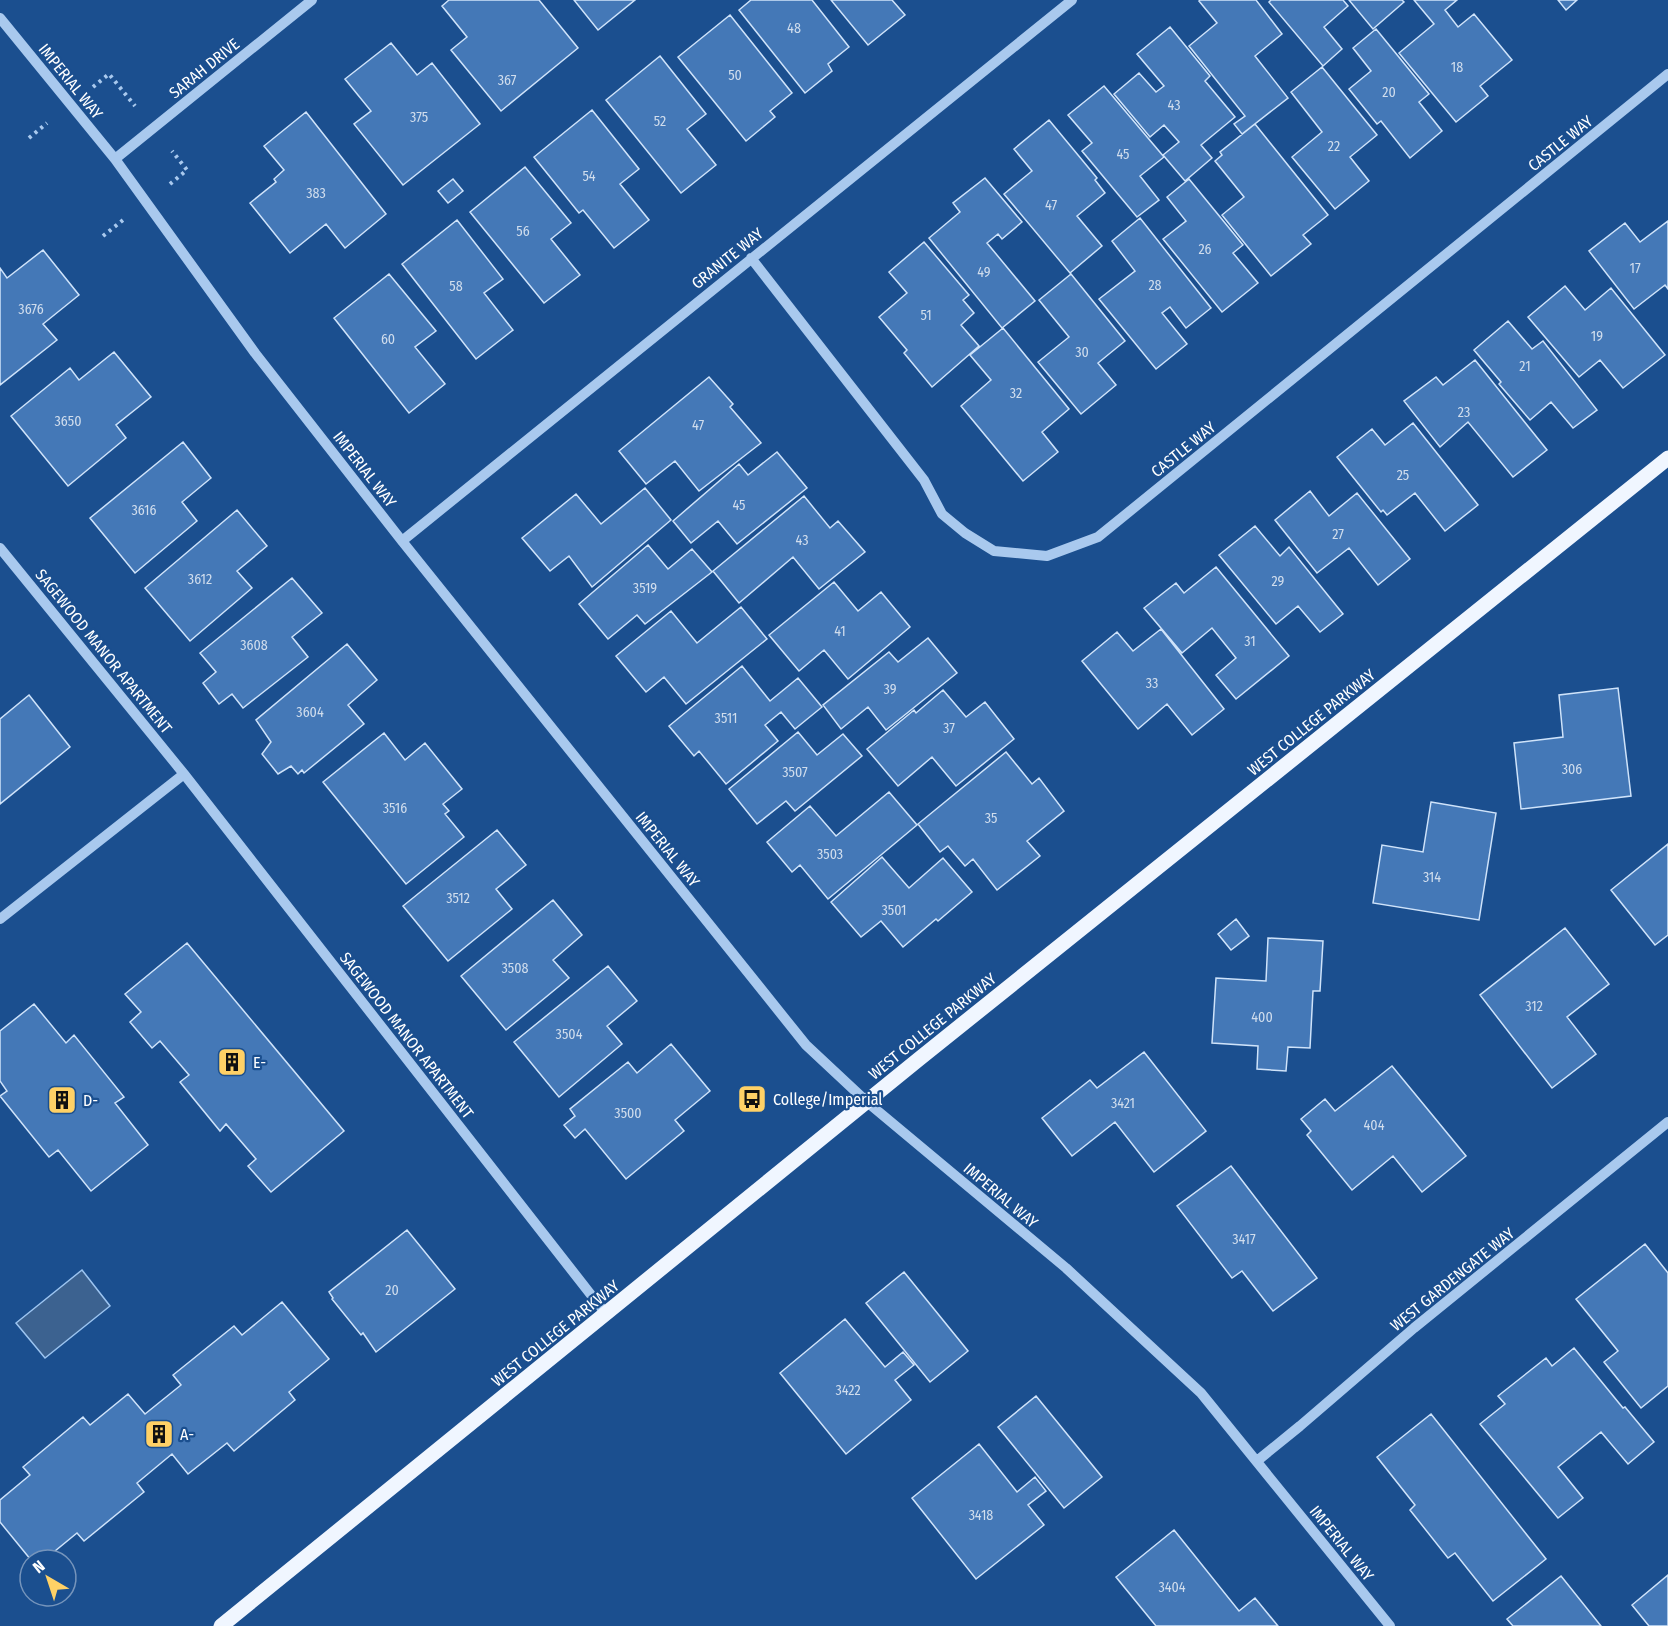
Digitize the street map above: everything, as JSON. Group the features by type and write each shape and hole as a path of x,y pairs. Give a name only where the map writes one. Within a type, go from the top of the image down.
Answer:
{"main road":[{"name":"WEST COLLEGE PARKWAY","path":"221,1626 867,1102 1668,458"}],"street":[{"name":"SARAH DRIVE","path":"115,159 312,0"},
{"name":"GRANITE WAY","path":"402,541 1071,0"},
{"name":"IMPERIAL WAY","path":"0,18 115,159 255,353 402,541 806,1045 867,1102 1066,1268 1202,1393 1390,1626"},
{"name":"CASTLE WAY","path":"751,258 924,480 942,514 965,533 994,551 1047,556 1098,537 1668,74"},
{"name":"SAGEWOOD MANOR APARTMENT","path":"0,548 184,774 606,1314"},
{"path":"0,919 184,774"},
{"name":"WEST GARDENGATE WAY","path":"1257,1461 1414,1328 1668,1122"}],"water":[{"path":"82,1270 110,1306 45,1358 16,1323"}],"building":[{"path":"449,0 539,0 578,48 501,111 451,50 467,37 442,6"},
{"path":"574,0 635,0 598,30"},
{"path":"751,0 812,0 849,47 828,64 832,71 805,93 739,10"},
{"path":"831,0 892,0 905,15 868,45"},
{"path":"1200,0 1256,0 1282,34 1255,56 1288,98 1242,134 1234,124 1245,116 1189,46 1217,23"},
{"path":"1271,0 1343,0 1348,6 1324,27 1342,49 1323,66 1269,2"},
{"path":"1349,0 1402,0 1404,2 1373,29"},
{"path":"1414,0 1457,0 1445,10 1458,27 1474,14 1512,60 1480,86 1488,96 1456,122 1399,53 1434,24"},
{"path":"1558,0 1577,0 1566,10"},
{"path":"730,15 792,93 770,111 775,117 746,141 678,57"},
{"path":"1170,27 1210,76 1205,81 1235,117 1201,145 1212,158 1185,181 1163,155 1179,142 1164,125 1150,137 1114,94 1139,73 1156,92 1164,86 1137,54"},
{"path":"1376,29 1429,94 1419,102 1442,131 1410,158 1381,121 1377,124 1349,89 1371,71 1353,48"},
{"path":"391,43 417,75 432,63 480,124 403,185 354,124 371,111 345,79"},
{"path":"660,56 706,114 687,129 716,165 681,193 606,100"},
{"path":"1322,67 1377,135 1350,157 1369,181 1335,209 1292,157 1322,132 1291,92"},
{"path":"1104,86 1164,157 1140,176 1159,200 1137,217 1082,151 1092,143 1068,115"},
{"path":"592,110 639,169 620,184 649,220 614,248 583,210 579,213 534,157"},
{"path":"306,112 386,214 345,248 326,224 290,253 250,203 276,182 274,179 284,170 264,146"},
{"path":"1049,120 1097,178 1095,180 1105,193 1077,216 1102,246 1070,273 1004,194 1032,171 1014,149"},
{"path":"1255,124 1328,215 1303,235 1311,244 1271,276 1222,215 1244,197 1215,161 1222,155 1220,152"},
{"path":"525,167 571,223 551,239 580,275 544,303 470,212"},
{"path":"985,178 1022,222 1002,239 998,234 987,243 1035,301 1002,328 929,238 960,212 953,203"},
{"path":"453,179 463,191 448,203 438,191"},
{"path":"1189,179 1243,245 1233,253 1258,283 1222,312 1163,239 1186,221 1167,197"},
{"path":"1140,218 1211,308 1186,328 1170,307 1162,313 1187,344 1156,369 1099,299 1135,271 1112,241"},
{"path":"457,220 503,279 484,293 513,330 476,359 402,264"},
{"path":"1668,221 1668,289 1665,285 1634,309 1589,251 1625,223 1640,242"},
{"path":"924,242 969,295 963,300 974,313 961,325 979,346 932,387 904,353 907,350 879,317 907,293 889,272"},
{"path":"43,250 79,295 43,324 57,340 0,385 0,268 7,278"},
{"path":"389,274 436,331 415,347 445,384 409,413 334,318"},
{"path":"1071,274 1125,341 1098,363 1116,385 1081,414 1038,362 1069,337 1039,300"},
{"path":"1565,286 1585,310 1611,288 1665,355 1623,388 1600,360 1579,377 1528,317"},
{"path":"1508,321 1532,349 1543,341 1597,410 1573,428 1551,402 1530,420 1474,350"},
{"path":"1003,328 1069,409 1042,432 1058,452 1023,481 961,406 991,380 970,355"},
{"path":"114,352 151,397 116,425 126,438 68,486 11,416 70,368 79,380"},
{"path":"1475,360 1547,450 1513,477 1468,422 1440,447 1404,401 1436,377 1443,385"},
{"path":"709,377 733,404 730,407 761,443 699,491 675,461 646,484 619,451"},
{"path":"1413,423 1478,505 1445,531 1415,493 1387,515 1383,510 1381,512 1337,457 1372,429 1385,445"},
{"path":"183,442 211,478 182,502 197,521 135,573 90,518"},
{"path":"777,452 807,488 737,544 718,521 691,543 673,521 739,464 748,475"},
{"path":"645,488 671,520 592,587 569,556 550,571 522,538 576,494 601,524"},
{"path":"1310,491 1329,516 1357,493 1410,559 1378,585 1349,548 1317,573 1275,520"},
{"path":"804,496 830,528 838,521 865,552 819,589 793,557 739,603 713,571"},
{"path":"237,510 267,546 237,571 252,588 190,641 145,588"},
{"path":"1255,526 1280,556 1289,547 1343,614 1320,632 1298,606 1276,624 1219,555"},
{"path":"648,545 668,569 692,549 712,572 645,624 637,615 608,639 579,604"},
{"path":"1216,567 1289,656 1236,699 1216,675 1236,658 1212,628 1182,653 1144,608 1176,583 1184,593"},
{"path":"292,578 322,613 292,637 308,657 243,708 232,694 219,704 203,683 216,672 200,653"},
{"path":"834,582 858,611 881,592 910,627 848,679 824,650 799,671 769,635"},
{"path":"741,607 767,639 686,704 664,677 646,692 616,656 671,611 697,643"},
{"path":"1161,629 1224,709 1192,735 1167,704 1138,729 1082,661 1117,632 1133,651"},
{"path":"928,638 957,673 886,730 868,707 841,729 823,705 889,652 898,662"},
{"path":"347,644 377,680 348,705 364,724 304,773 302,770 298,774 291,766 278,774 262,754 271,742 256,720"},
{"path":"742,666 770,701 798,678 822,707 795,729 781,712 765,725 778,741 726,784 699,751 694,756 669,726"},
{"path":"1618,688 1631,796 1521,809 1514,743 1563,737 1559,695"},
{"path":"943,690 966,717 985,702 1014,739 956,786 932,757 898,786 867,749 914,710 916,713"},
{"path":"29,695 70,747 0,804 0,719"},
{"path":"798,732 817,755 843,734 862,756 795,811 786,801 757,824 729,789"},
{"path":"384,733 405,760 425,743 462,789 443,804 449,811 445,814 464,837 406,884 323,782"},
{"path":"1006,752 1032,784 1039,778 1064,811 1027,841 1040,856 997,890 973,859 965,866 948,846 940,852 918,824"},
{"path":"889,792 917,825 828,899 800,865 792,872 767,842 810,806 836,836"},
{"path":"1431,802 1496,813 1479,920 1373,903 1382,845 1423,852"},
{"path":"497,830 526,865 496,889 512,909 448,961 403,906"},
{"path":"1668,844 1668,935 1655,945 1611,890"},
{"path":"882,857 909,888 943,858 972,892 903,947 881,921 861,937 831,902"},
{"path":"553,900 582,935 553,960 569,978 506,1030 461,976"},
{"path":"1236,919 1249,936 1231,950 1218,934"},
{"path":"1565,928 1609,984 1567,1017 1596,1054 1552,1088 1480,995"},
{"path":"1268,938 1323,941 1320,991 1313,991 1310,1048 1288,1047 1286,1071 1257,1069 1258,1046 1212,1043 1216,978 1266,981"},
{"name":"E-","path":"187,943 344,1131 271,1192 248,1166 256,1159 226,1124 220,1131 180,1082 189,1075 160,1041 152,1048 130,1022 141,1012 125,994"},
{"path":"608,966 637,1001 607,1026 622,1044 559,1097 514,1042"},
{"name":"D-","path":"34,1004 66,1043 74,1035 124,1097 115,1103 148,1145 91,1191 58,1150 49,1157 0,1096 7,1091 0,1081 0,1031"},
{"path":"671,1044 710,1091 675,1120 684,1131 626,1179 585,1129 575,1138 564,1125 575,1116 570,1109 628,1062 637,1073"},
{"path":"1144,1052 1206,1131 1154,1172 1115,1122 1072,1156 1042,1118 1090,1080 1097,1088"},
{"path":"1392,1066 1466,1156 1422,1192 1393,1156 1352,1190 1307,1135 1311,1131 1301,1119 1325,1099 1335,1111"},
{"path":"1231,1166 1317,1278 1273,1311 1242,1271 1232,1278 1177,1206"},
{"path":"407,1230 455,1289 376,1352 363,1333 361,1335 332,1299 329,1292"},
{"path":"1645,1244 1668,1273 1668,1386 1641,1408 1604,1362 1618,1351 1576,1299"},
{"path":"904,1272 968,1351 930,1382 866,1303"},
{"name":"A-","path":"282,1302 329,1359 289,1392 295,1400 234,1451 227,1443 188,1474 172,1454 137,1483 144,1492 84,1541 77,1533 59,1548 21,1548 0,1522 0,1500 30,1475 23,1467 83,1417 90,1425 128,1394 145,1414 181,1385 173,1375 234,1326 242,1335"},
{"path":"845,1319 885,1367 903,1352 914,1365 895,1380 911,1400 846,1454 780,1373"},
{"path":"1574,1348 1654,1442 1628,1464 1601,1432 1558,1467 1583,1498 1558,1518 1480,1424 1505,1404 1498,1396 1546,1358 1552,1366"},
{"path":"1036,1396 1102,1477 1064,1508 998,1427"},
{"path":"1431,1414 1546,1559 1493,1601 1455,1553 1448,1558 1410,1510 1415,1505 1377,1457"},
{"path":"979,1444 1017,1492 1035,1477 1046,1491 1028,1505 1044,1525 976,1579 912,1498"},
{"path":"1174,1530 1239,1611 1255,1598 1278,1626 1156,1626 1116,1577"},
{"path":"1668,1575 1668,1626 1649,1626 1632,1605"},
{"path":"1561,1576 1601,1626 1513,1626 1507,1619"}],"place":[{"name":"E-","path":"232,1062"},
{"name":"College/Imperial","path":"752,1099"},
{"name":"D-","path":"62,1100"},
{"name":"A-","path":"159,1434"}]}
